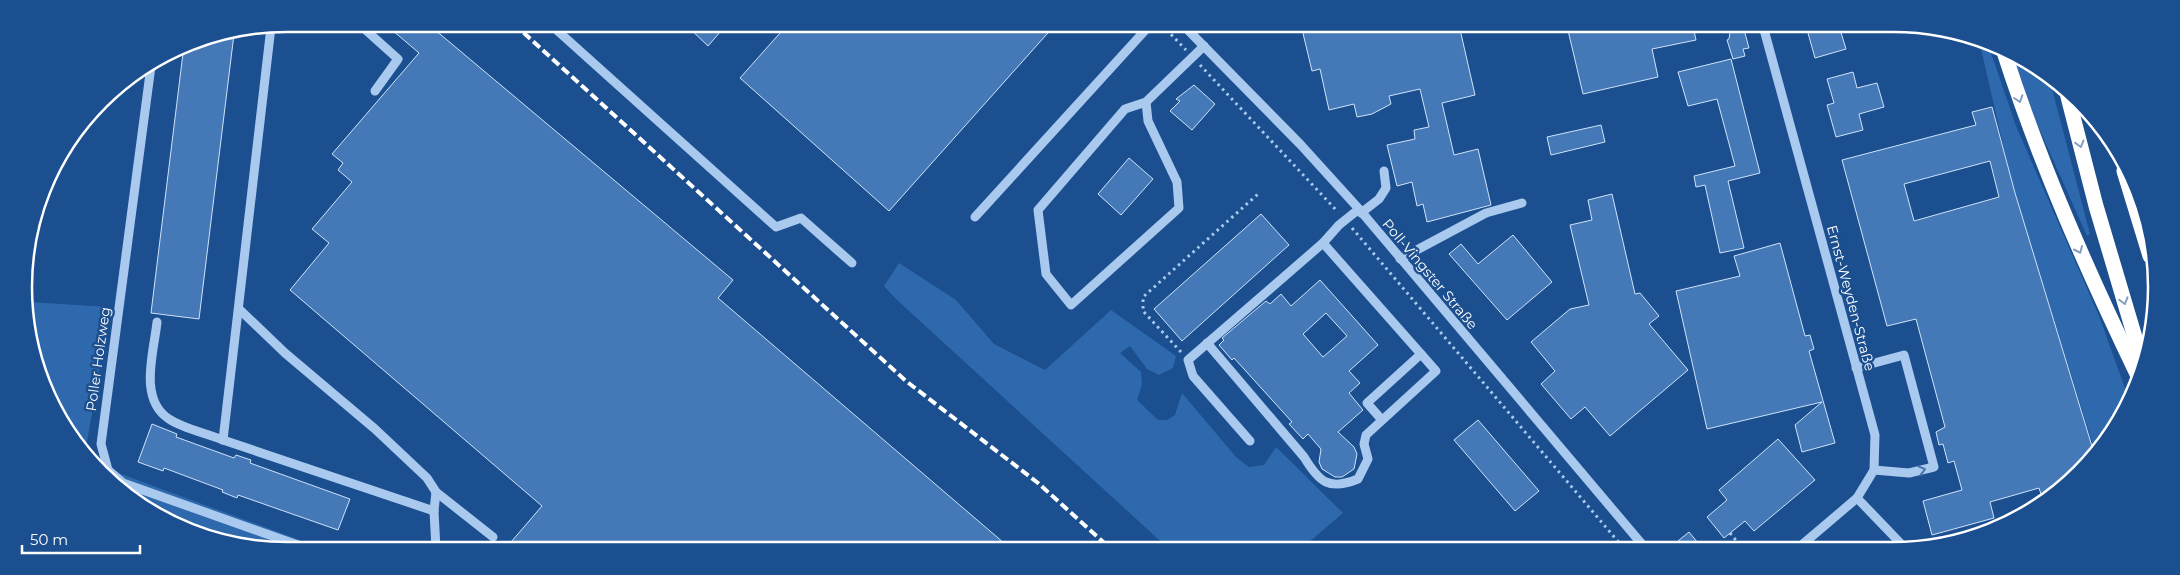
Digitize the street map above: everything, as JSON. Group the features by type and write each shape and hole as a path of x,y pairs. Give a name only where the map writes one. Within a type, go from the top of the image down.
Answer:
{"highway":[{"path":"2006,60 2028,127 2062,213 2134,368"},
{"path":"2070,104 2096,206 2139,352"}],"street":[{"path":"368,32 398,59 374,91"},
{"path":"559,32 776,227 801,218 852,263"},
{"path":"975,217 1144,32"},
{"name":"Poll-Vingster Straße","path":"1190,32 1300,144 1360,211 1640,542"},
{"name":"Ernst-Weyden-Straße","path":"1765,32 1875,435 1874,470 1857,498 1805,542"},
{"path":"223,440 240,308 270,33"},
{"path":"1146,102 1148,121 1177,182 1179,208 1071,305 1046,274 1038,210 1125,109 1146,102 1204,46"},
{"name":"Poller Holzweg","path":"108,469 101,444 147,74"},
{"path":"1250,441 1193,376 1188,360 1323,243 1345,220 1379,199 1386,188 1384,171"},
{"path":"1400,259 1486,213 1522,203"},
{"path":"1207,343 1304,457 1315,474 1324,482 1342,486 1358,480 1368,459 1364,444 1366,435 1436,371 1323,243"},
{"path":"240,308 251,322 285,353 394,447 427,478 436,492 493,538"},
{"path":"157,322 150,388 154,402 161,413 171,420 223,440 434,511"},
{"path":"1382,420 1367,403 1421,354"},
{"path":"1856,368 1904,355 1934,467 1909,474 1874,470"},
{"name":"Poller Holzweg","path":"124,483 289,542"},
{"path":"436,492 434,511 436,542"},
{"path":"1857,498 1899,542"}],"path":[{"path":"1169,32 1345,220 1618,542"},
{"path":"1188,360 1144,311 1143,298 1258,194"},
{"path":"1730,533 1737,542"}],"shaded area":[{"path":"1981,49 1991,52 2016,126 2099,316 2126,390 2105,429 2093,445 2012,184"},
{"path":"2015,65 2052,88 2090,234 2087,236 2034,117"},
{"path":"899,263 956,300 994,344 1045,370 1111,310 1176,356 1173,368 1159,375 1147,369 1130,346 1120,353 1141,372 1142,385 1137,400 1158,420 1167,420 1175,415 1182,393 1236,457 1249,467 1264,465 1276,447 1343,513 1309,542 1161,542 884,286"},
{"path":"33,302 110,307 87,445 75,429 52,385 37,337"},
{"path":"109,470 305,542 271,542 238,538 206,529 175,516 146,500"}],"building":[{"path":"394,32 438,32 733,280 718,298 1003,542 511,542 542,506 290,290 329,243 312,229 352,182 338,170 343,163 332,154 419,53"},
{"path":"693,32 720,32 708,46"},
{"path":"781,32 1049,32 889,211 740,78"},
{"path":"1303,32 1461,32 1475,95 1442,103 1454,155 1478,149 1491,205 1427,222 1423,204 1417,206 1412,182 1397,186 1387,145 1415,139 1414,130 1429,127 1420,89 1389,96 1391,104 1372,114 1357,117 1354,104 1329,110 1320,69 1312,71"},
{"path":"1568,32 1694,32 1696,40 1652,49 1658,77 1583,94"},
{"path":"1730,32 1745,32 1749,48 1743,49 1745,56 1733,59 1727,40 1729,39"},
{"path":"1808,32 1841,32 1846,49 1815,58"},
{"path":"233,38 199,319 151,313 183,55"},
{"path":"1731,59 1760,173 1728,181 1744,248 1720,253 1705,185 1696,187 1694,176 1735,166 1717,99 1688,106 1678,72"},
{"path":"1853,72 1857,88 1877,83 1884,107 1859,114 1863,130 1836,137 1827,105 1834,103 1827,79"},
{"path":"1194,85 1215,104 1192,130 1170,111 1180,101 1176,99"},
{"path":"1992,107 2015,193 2092,447 2073,468 2041,495 2039,488 1990,502 1994,518 1932,535 1923,501 1962,490 1954,461 1948,463 1943,444 1939,445 1936,432 1945,427 1916,319 1887,326 1842,160 1976,125 1972,112","holes":["1990,161 1999,197 1914,221 1904,184"]},
{"path":"1601,125 1605,142 1551,155 1547,137"},
{"path":"1129,158 1153,179 1121,215 1098,194"},
{"path":"1612,194 1635,294 1640,293 1659,316 1649,324 1688,370 1610,436 1585,407 1571,419 1541,384 1555,371 1531,342 1570,309 1589,305 1570,225 1592,220 1588,200"},
{"path":"1261,214 1289,245 1182,341 1154,309"},
{"path":"1513,235 1552,282 1507,320 1449,254 1461,244 1478,264"},
{"path":"1780,243 1805,336 1810,335 1814,349 1809,351 1835,443 1802,452 1795,425 1822,402 1707,429 1676,291 1740,276 1734,256"},
{"path":"1320,280 1378,345 1349,371 1360,383 1349,393 1363,410 1338,432 1354,447 1357,454 1354,469 1342,477 1335,477 1322,469 1319,462 1321,449 1308,434 1303,439 1289,424 1292,422 1234,358 1232,360 1219,345 1224,340 1222,338 1266,301 1270,304 1281,294 1291,306","holes":["1326,313 1347,336 1323,357 1303,334"]},
{"path":"1478,420 1539,491 1515,511 1454,440"},
{"path":"152,424 177,434 176,437 234,458 236,455 251,460 250,463 350,499 338,530 238,495 237,498 222,492 223,490 164,468 163,471 138,462"},
{"path":"1778,439 1815,480 1754,531 1745,521 1724,538 1707,517 1727,500 1719,490"},
{"path":"1689,532 1697,542 1679,542"}],"railway":[{"path":"523,32 906,381 1038,483 1103,542"}]}
